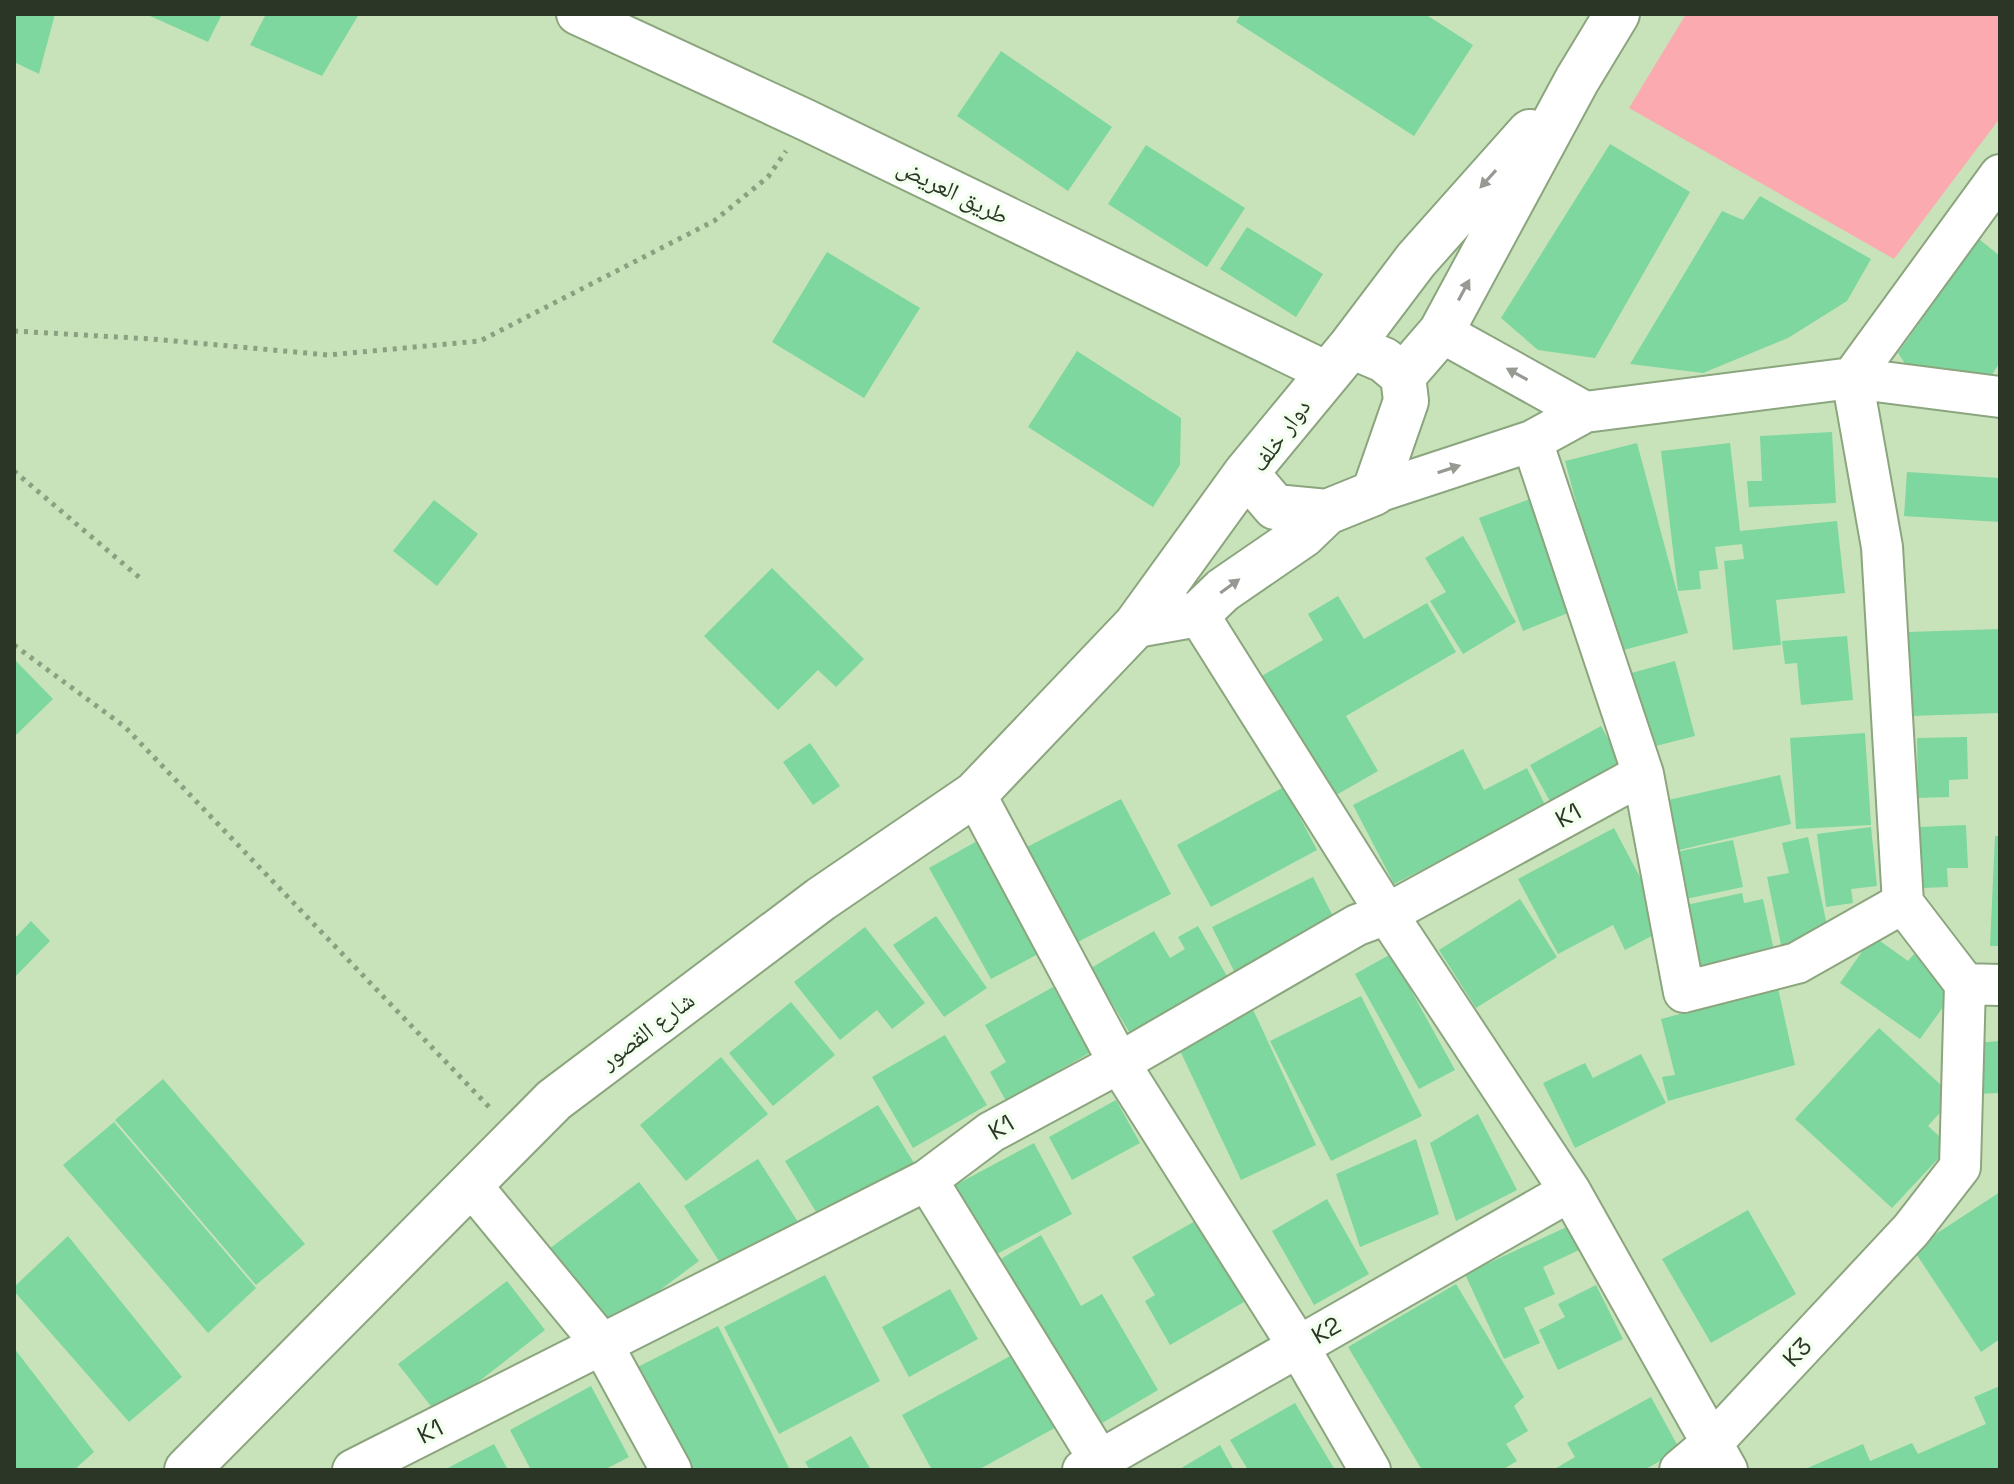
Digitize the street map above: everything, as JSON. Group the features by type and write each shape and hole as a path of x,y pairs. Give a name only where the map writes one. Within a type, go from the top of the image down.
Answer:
{"street":[{"name":"طريق العريض","path":"577,14 1339,359"},
{"path":"1403,376 1441,332 1577,80 1617,14"},
{"name":"دوار خلف","path":"1374,493 1327,512 1275,507 1246,473 1416,260 1577,80"},
{"path":"1982,984 1903,903 1882,547 1852,378 2000,175"},
{"path":"1441,332 1585,412"},
{"path":"1339,359 1384,360 1403,376 1406,401 1374,493"},
{"path":"1374,493 1532,441 1585,412 1852,378 2000,397"},
{"path":"1532,441 1643,774 1684,992 1797,963 1903,903"},
{"name":"شارع القصور","path":"187,1470 554,1100 821,899 975,794 1136,625 1246,473"},
{"path":"1136,625 1198,614 1223,590 1303,535 1327,512"},
{"path":"1198,614 1387,914 1570,1191 1720,1457"},
{"name":"K1","path":"353,1470 927,1180 991,1132 1119,1063 1357,925 1387,914 1643,774"},
{"path":"975,794 1119,1063 1298,1346 1370,1470"},
{"name":"K3","path":"1680,1470 1720,1457 1911,1230 1960,1167 1982,984"},
{"path":"927,1180 1092,1466"},
{"path":"471,1185 602,1344 671,1470"},
{"name":"K2","path":"1092,1466 1570,1191"}],"path":[{"path":"14,331 152,339 328,355 480,341 714,221 768,177 806,120"},
{"path":"14,471 140,578"},
{"path":"14,645 125,727 516,1136"}],"shaded area":[{"path":"1686,14 2000,14 2000,118 1894,259 1629,108"}],"building":[{"path":"14,14 55,14 39,74 14,62"},
{"path":"151,14 222,14 208,42"},
{"path":"266,14 359,14 322,76 250,45"},
{"path":"1241,14 1425,14 1473,45 1414,136 1236,22"},
{"path":"1001,51 1112,127 1068,191 957,116"},
{"path":"1610,144 1690,192 1595,358 1538,350 1501,318"},
{"path":"1146,145 1245,208 1207,267 1108,204"},
{"path":"1760,196 1871,259 1847,301 1788,338 1703,373 1630,364 1722,211 1743,220"},
{"path":"1247,227 1323,274 1296,317 1220,269"},
{"path":"1979,239 2000,256 2000,362 1990,378 1912,374 1898,353"},
{"path":"827,252 920,308 864,398 772,342"},
{"path":"1077,351 1181,418 1180,465 1153,507 1028,427"},
{"path":"1832,432 1836,503 1749,507 1747,481 1762,481 1760,436"},
{"path":"1637,443 1688,633 1616,652 1565,461"},
{"path":"1730,443 1740,531 1837,521 1845,593 1776,600 1781,645 1733,650 1724,561 1744,559 1742,544 1715,547 1718,569 1699,571 1701,589 1678,591 1661,451"},
{"path":"1907,472 2000,478 2000,522 1904,516"},
{"path":"1535,497 1578,609 1523,631 1479,518"},
{"path":"434,500 478,534 437,586 393,551"},
{"path":"1463,536 1516,622 1463,654 1430,601 1446,592 1425,558"},
{"path":"772,568 864,659 836,687 818,670 778,710 704,636"},
{"path":"1338,596 1364,639 1427,603 1456,652 1346,716 1378,771 1331,798 1260,677 1323,640 1308,614"},
{"path":"1999,629 2000,713 1911,716 1908,632"},
{"path":"1847,636 1853,700 1801,705 1797,663 1785,664 1782,641"},
{"path":"16,661 53,699 14,737 14,663"},
{"path":"1675,661 1695,736 1644,749 1624,675"},
{"path":"1601,726 1623,766 1552,805 1530,765"},
{"path":"1865,733 1871,825 1796,829 1790,738"},
{"path":"1967,737 1968,779 1949,780 1949,797 1918,798 1917,738"},
{"path":"810,743 840,786 813,805 783,762"},
{"path":"1463,749 1484,790 1527,768 1546,807 1394,884 1353,805"},
{"path":"1780,775 1791,824 1666,853 1655,803"},
{"path":"1284,787 1317,850 1211,907 1177,845"},
{"path":"1121,799 1171,894 1070,946 1021,850"},
{"path":"1966,825 1968,868 1947,868 1948,887 1922,888 1919,827"},
{"path":"1871,827 1877,886 1851,889 1853,903 1826,907 1817,834"},
{"path":"1614,828 1667,928 1625,950 1613,925 1558,954 1518,879"},
{"path":"1995,836 2000,836 2000,946 1990,946"},
{"path":"1808,837 1830,939 1782,950 1767,877 1789,873 1782,843"},
{"path":"979,840 1042,952 991,979 929,868"},
{"path":"1733,840 1743,887 1676,901 1667,854"},
{"path":"1313,877 1339,928 1238,979 1212,927"},
{"path":"1742,893 1744,903 1763,899 1776,960 1692,978 1677,907"},
{"path":"1520,899 1557,957 1476,1008 1439,950"},
{"path":"936,916 987,988 944,1017 893,945"},
{"path":"31,921 50,941 14,978 14,939"},
{"path":"1198,926 1231,983 1134,1040 1091,968 1154,931 1170,958 1185,949 1178,937"},
{"path":"865,927 925,1003 892,1029 877,1010 840,1040 794,982"},
{"path":"1873,936 1908,961 1914,954 1959,985 1920,1039 1840,983"},
{"path":"1391,954 1455,1070 1419,1089 1355,974"},
{"path":"1053,987 1091,1052 1006,1101 990,1072 1006,1062 985,1025"},
{"path":"1778,988 1795,1065 1668,1101 1662,1077 1675,1075 1661,1019"},
{"path":"1361,996 1422,1116 1331,1161 1270,1041"},
{"path":"791,1002 835,1055 773,1106 729,1053"},
{"path":"1250,1003 1316,1145 1241,1180 1174,1038"},
{"path":"1879,1028 1954,1097 1928,1126 1950,1146 1892,1208 1795,1119"},
{"path":"945,1035 987,1105 913,1148 872,1077"},
{"path":"2000,1041 2000,1093 1978,1094 1975,1043"},
{"path":"1641,1054 1666,1103 1575,1148 1543,1083 1585,1063 1593,1078"},
{"path":"721,1057 768,1114 686,1181 640,1125"},
{"path":"163,1079 305,1244 256,1285 115,1120"},
{"path":"1116,1100 1140,1143 1072,1180 1049,1137"},
{"path":"878,1105 914,1163 821,1220 785,1161"},
{"path":"1478,1114 1517,1190 1456,1221 1430,1143"},
{"path":"114,1122 256,1288 208,1333 63,1165"},
{"path":"1416,1139 1439,1214 1360,1247 1336,1174"},
{"path":"1034,1143 1072,1214 984,1261 946,1190"},
{"path":"758,1159 798,1222 724,1269 684,1206"},
{"path":"639,1182 699,1261 609,1328 549,1249"},
{"path":"2000,1192 2000,1339 1981,1352 1913,1249"},
{"path":"1327,1199 1369,1274 1314,1305 1272,1231"},
{"path":"1748,1210 1796,1294 1711,1343 1662,1259"},
{"path":"1197,1220 1244,1302 1170,1345 1145,1301 1155,1295 1132,1257"},
{"path":"1571,1225 1581,1249 1543,1267 1555,1294 1524,1308 1540,1343 1504,1359 1465,1274"},
{"path":"1041,1235 1081,1306 1102,1294 1158,1390 1092,1429 994,1263"},
{"path":"68,1236 182,1377 129,1422 14,1291 14,1287"},
{"path":"825,1275 880,1381 779,1434 724,1327"},
{"path":"507,1281 545,1330 437,1414 398,1364"},
{"path":"1456,1284 1524,1397 1514,1406 1528,1431 1506,1444 1517,1461 1502,1470 1422,1470 1348,1347"},
{"path":"1596,1285 1623,1339 1558,1370 1539,1330 1565,1317 1558,1304"},
{"path":"950,1289 978,1339 909,1377 882,1327"},
{"path":"718,1326 790,1470 683,1470 632,1370"},
{"path":"14,1348 94,1452 74,1470 14,1470"},
{"path":"1021,1350 1062,1424 978,1470 932,1470 902,1415"},
{"path":"591,1386 629,1457 604,1470 531,1470 510,1430"},
{"path":"2000,1386 2000,1470 1803,1470 1863,1444 1870,1461 1912,1443 1918,1454 1986,1424 1974,1397"},
{"path":"1651,1397 1680,1450 1644,1470 1553,1470 1575,1457 1567,1443"},
{"path":"1295,1403 1335,1470 1248,1470 1230,1440"},
{"path":"851,1436 871,1470 810,1470 805,1462"},
{"path":"494,1444 508,1470 444,1470"},
{"path":"1220,1445 1234,1470 1178,1470"}]}
